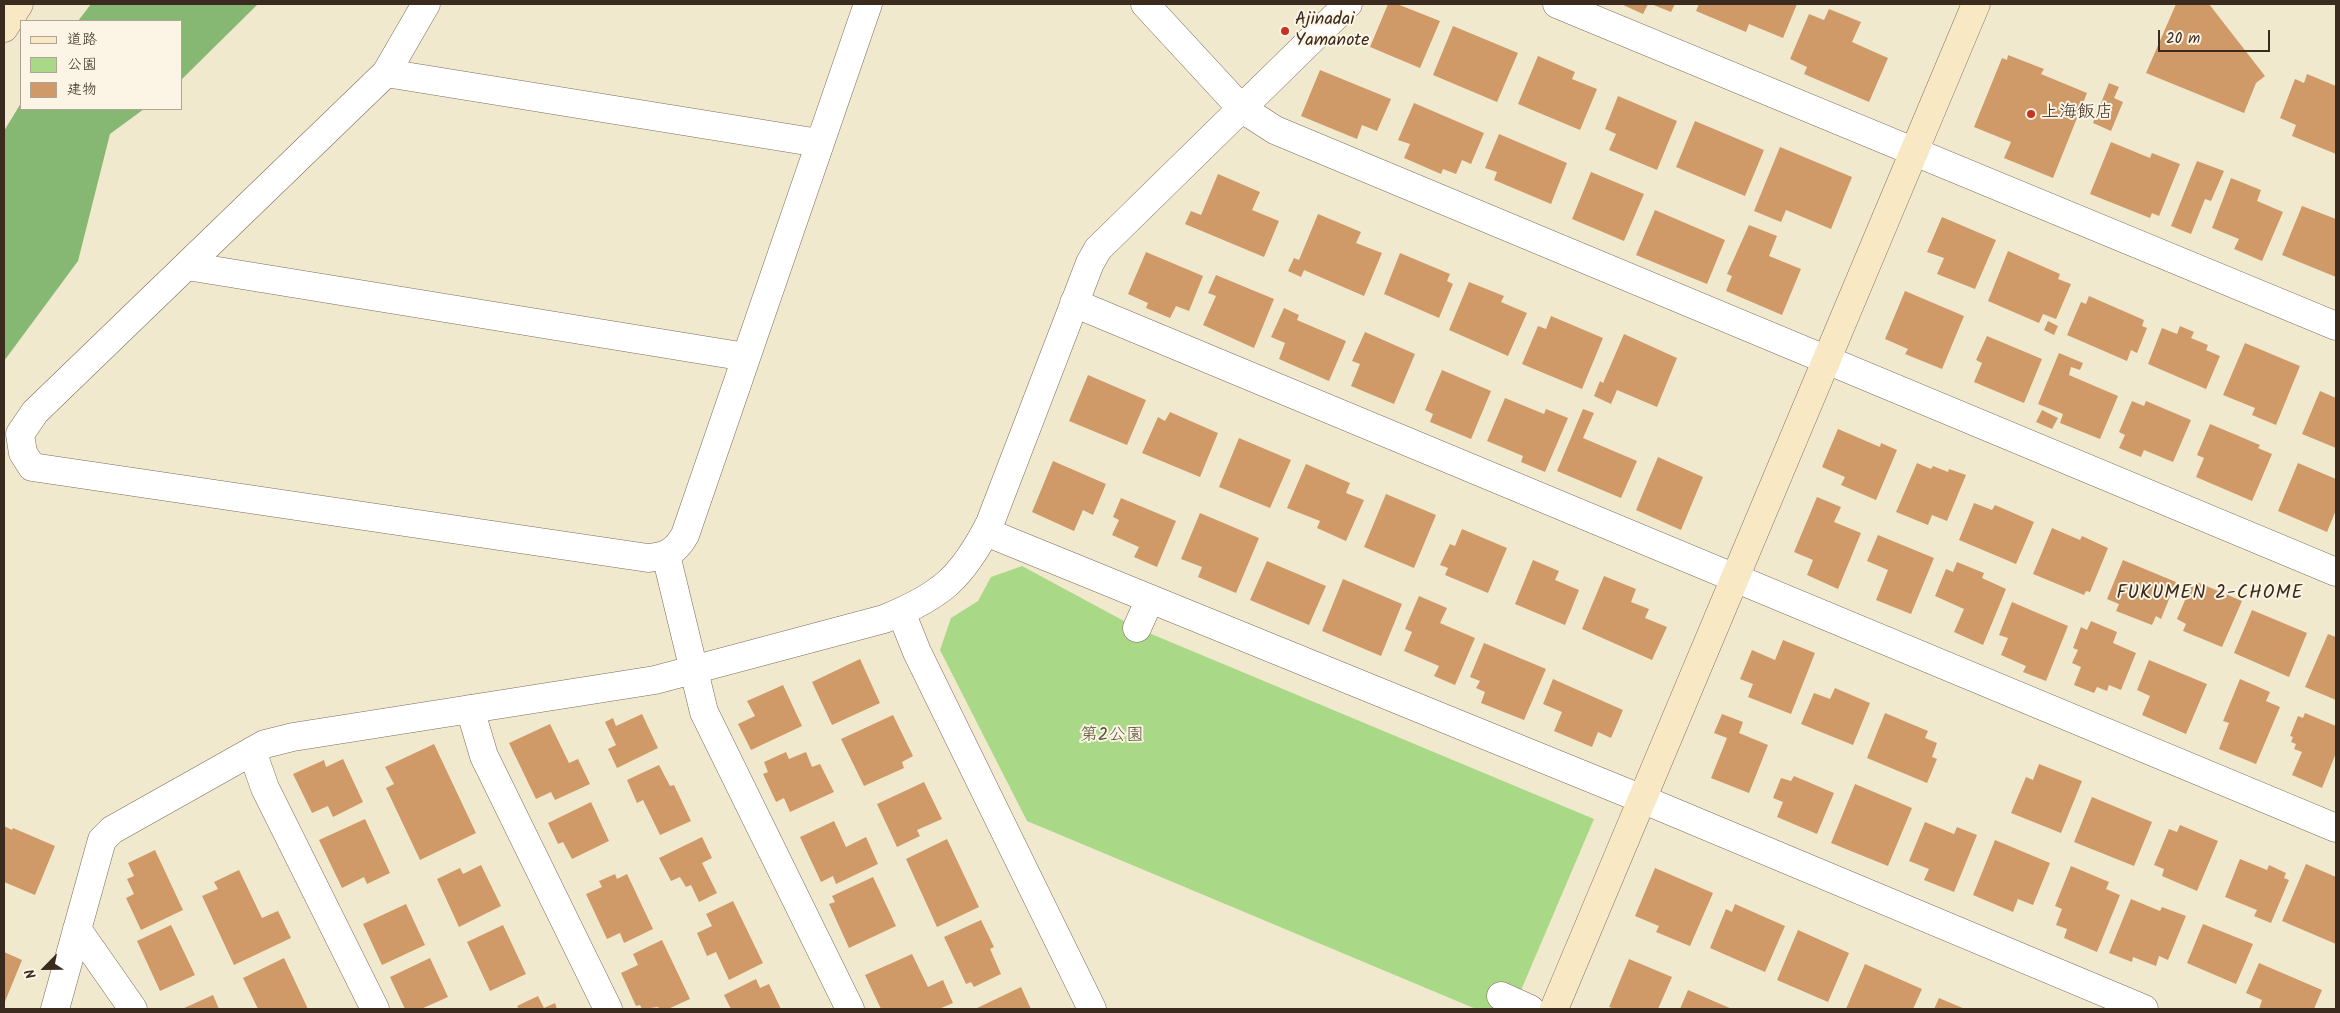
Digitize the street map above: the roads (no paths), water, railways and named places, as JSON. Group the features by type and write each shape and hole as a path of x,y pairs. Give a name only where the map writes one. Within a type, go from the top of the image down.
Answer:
{"street":[{"path":"4,28 19,4"},
{"path":"426,4 386,73 35,412 20,434 23,453 32,467 648,558 666,555 679,545 685,535 868,4"},
{"path":"1145,4 1241,108 1264,124 2336,572"},
{"path":"55,1009 99,846 106,834 252,751 279,740 655,680 884,618 919,605 948,584 973,556 986,532 1074,302 1090,263 1098,249 1348,4"},
{"path":"1557,4 2336,326"},
{"path":"1554,1009 1976,4"},
{"path":"386,73 819,144"},
{"path":"187,266 746,357"},
{"path":"1074,302 2336,828"},
{"path":"986,532 1642,799 2144,1009"},
{"path":"666,555 706,717 850,1009"},
{"path":"1137,628 1150,599"},
{"path":"901,612 922,661 1092,1009"},
{"path":"470,709 484,756 608,1009"},
{"path":"252,751 265,788 375,1009"},
{"path":"77,929 128,999 133,1009"},
{"path":"1501,996 1530,1009"}],"place":[{"name":"Ajinadai Yamanote","path":"1285,31"},
{"name":"上海飯店","path":"2031,114"}],"district":[{"name":"FUKUMEN 2-CHOME","path":"2210,595"}],"park label":[{"name":"第2公園","path":"1112,737"}]}
